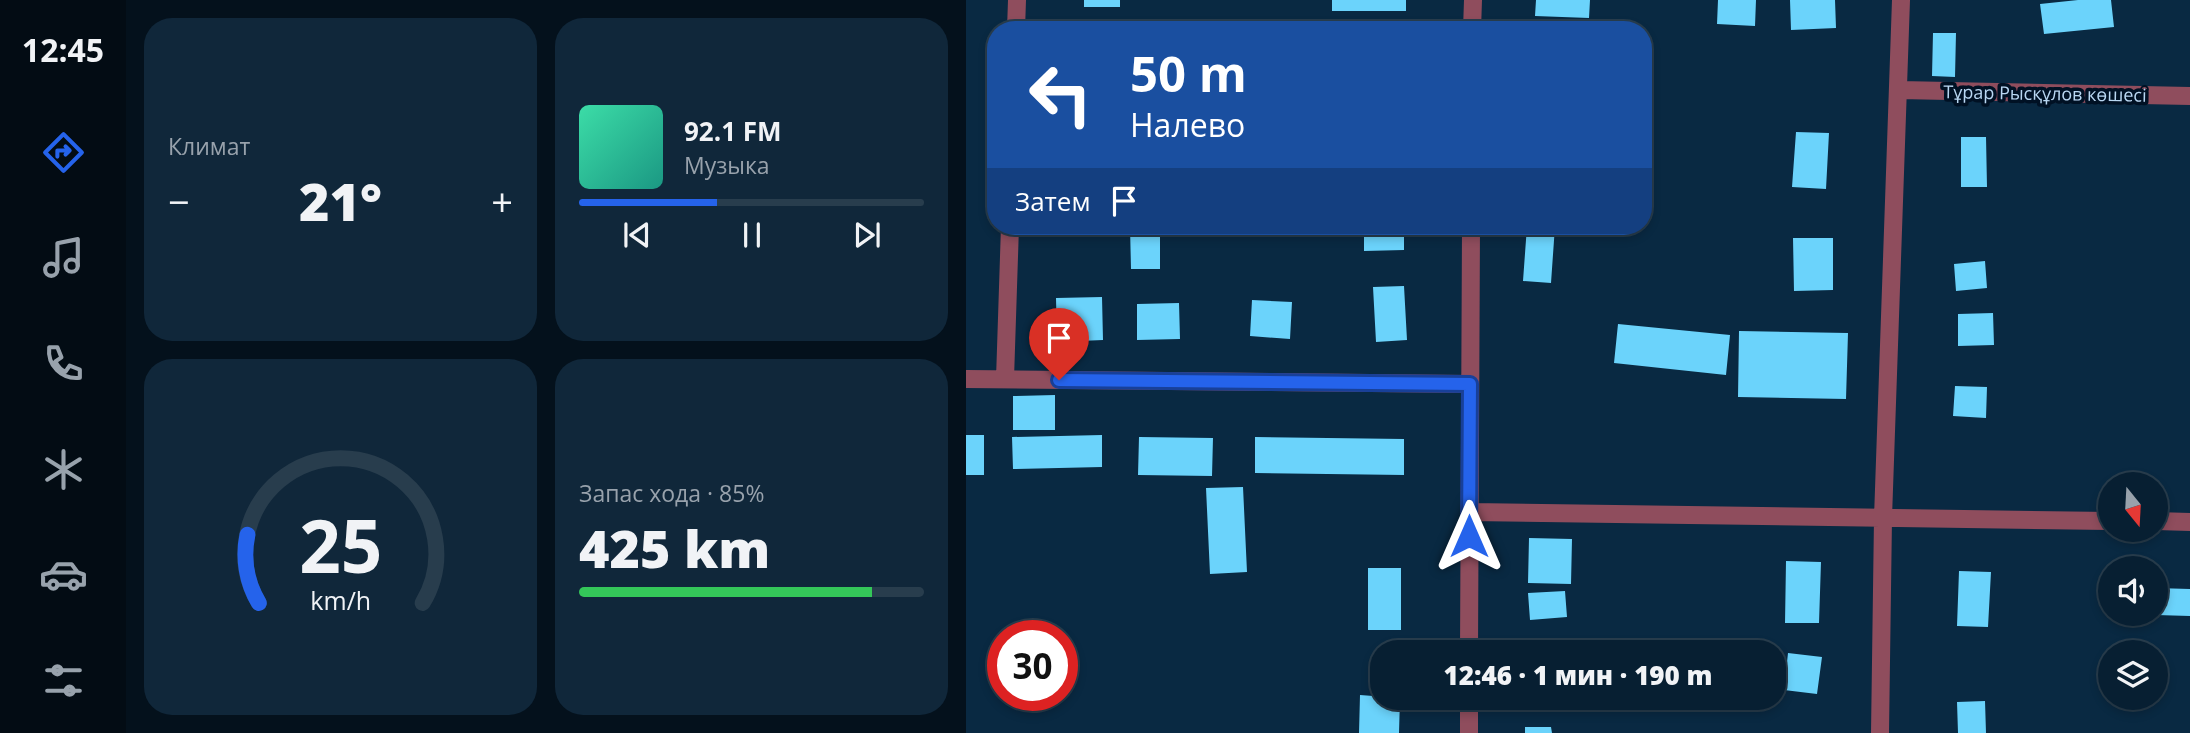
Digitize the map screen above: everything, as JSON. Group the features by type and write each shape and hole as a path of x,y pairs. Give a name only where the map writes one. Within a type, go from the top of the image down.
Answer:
{"street":[{"path":"1016,21 1017,0"},
{"path":"1472,21 1473,0"},
{"path":"1880,733 1882,518 1900,90 1901,0"},
{"name":"Тұрар Рысқұлов көшесі","path":"1900,90 2190,96"},
{"path":"1004,379 1010,235"},
{"path":"1469,640 1471,235"},
{"path":"966,379 1470,384"},
{"path":"1470,512 2098,521"},
{"path":"2168,521 2190,522"},
{"path":"1469,710 1469,733"}],"building":[{"path":"1084,0 1120,0 1120,7 1084,7"},
{"path":"1332,0 1406,0 1406,11 1332,11"},
{"path":"1536,0 1590,0 1589,18 1535,16"},
{"path":"1718,0 1756,0 1755,26 1717,24"},
{"path":"1790,0 1835,0 1836,28 1791,30"},
{"path":"2111,0 2114,27 2044,34 2040,4"},
{"path":"1933,33 1956,33 1955,77 1932,76"},
{"path":"1796,132 1829,133 1826,189 1792,187"},
{"path":"1961,137 1986,137 1987,187 1961,187"},
{"path":"1130,235 1160,235 1160,269 1131,269"},
{"path":"1364,235 1404,235 1404,250 1364,251"},
{"path":"1526,235 1554,235 1551,283 1523,281"},
{"path":"1793,238 1833,238 1833,290 1794,291"},
{"path":"1985,261 1987,288 1956,291 1954,264"},
{"path":"1404,286 1407,340 1376,342 1373,287"},
{"path":"1102,297 1103,340 1057,342 1056,298"},
{"path":"1252,300 1292,302 1290,339 1250,336"},
{"path":"1179,303 1180,339 1137,340 1137,304"},
{"path":"1993,313 1994,345 1958,346 1958,314"},
{"path":"1618,324 1730,335 1726,375 1614,363"},
{"path":"1739,331 1848,333 1846,399 1738,397"},
{"path":"1955,386 1987,387 1986,418 1953,416"},
{"path":"1055,395 1055,430 1013,430 1013,396"},
{"path":"966,435 984,435 984,475 966,475"},
{"path":"1102,435 1102,467 1013,469 1012,437"},
{"path":"1139,437 1213,438 1212,476 1138,475"},
{"path":"1255,437 1404,439 1404,475 1255,473"},
{"path":"1243,487 1247,572 1210,574 1206,488"},
{"path":"1529,538 1572,539 1571,584 1528,583"},
{"path":"1786,561 1821,562 1819,623 1785,623"},
{"path":"1368,568 1401,568 1401,630 1368,630"},
{"path":"1959,571 1991,572 1988,627 1957,626"},
{"path":"2168,588 2190,589 2190,616 2168,615"},
{"path":"1565,591 1567,617 1530,620 1528,593"},
{"path":"1788,653 1822,657 1817,694 1786,690"},
{"path":"1360,695 1370,696 1370,710 1400,710 1399,733 1359,733"},
{"path":"1985,701 1986,733 1958,733 1957,702"},
{"path":"1525,727 1551,727 1552,733 1525,733"}],"route":[{"path":"1059,380 1470,384 1469,536"}]}
